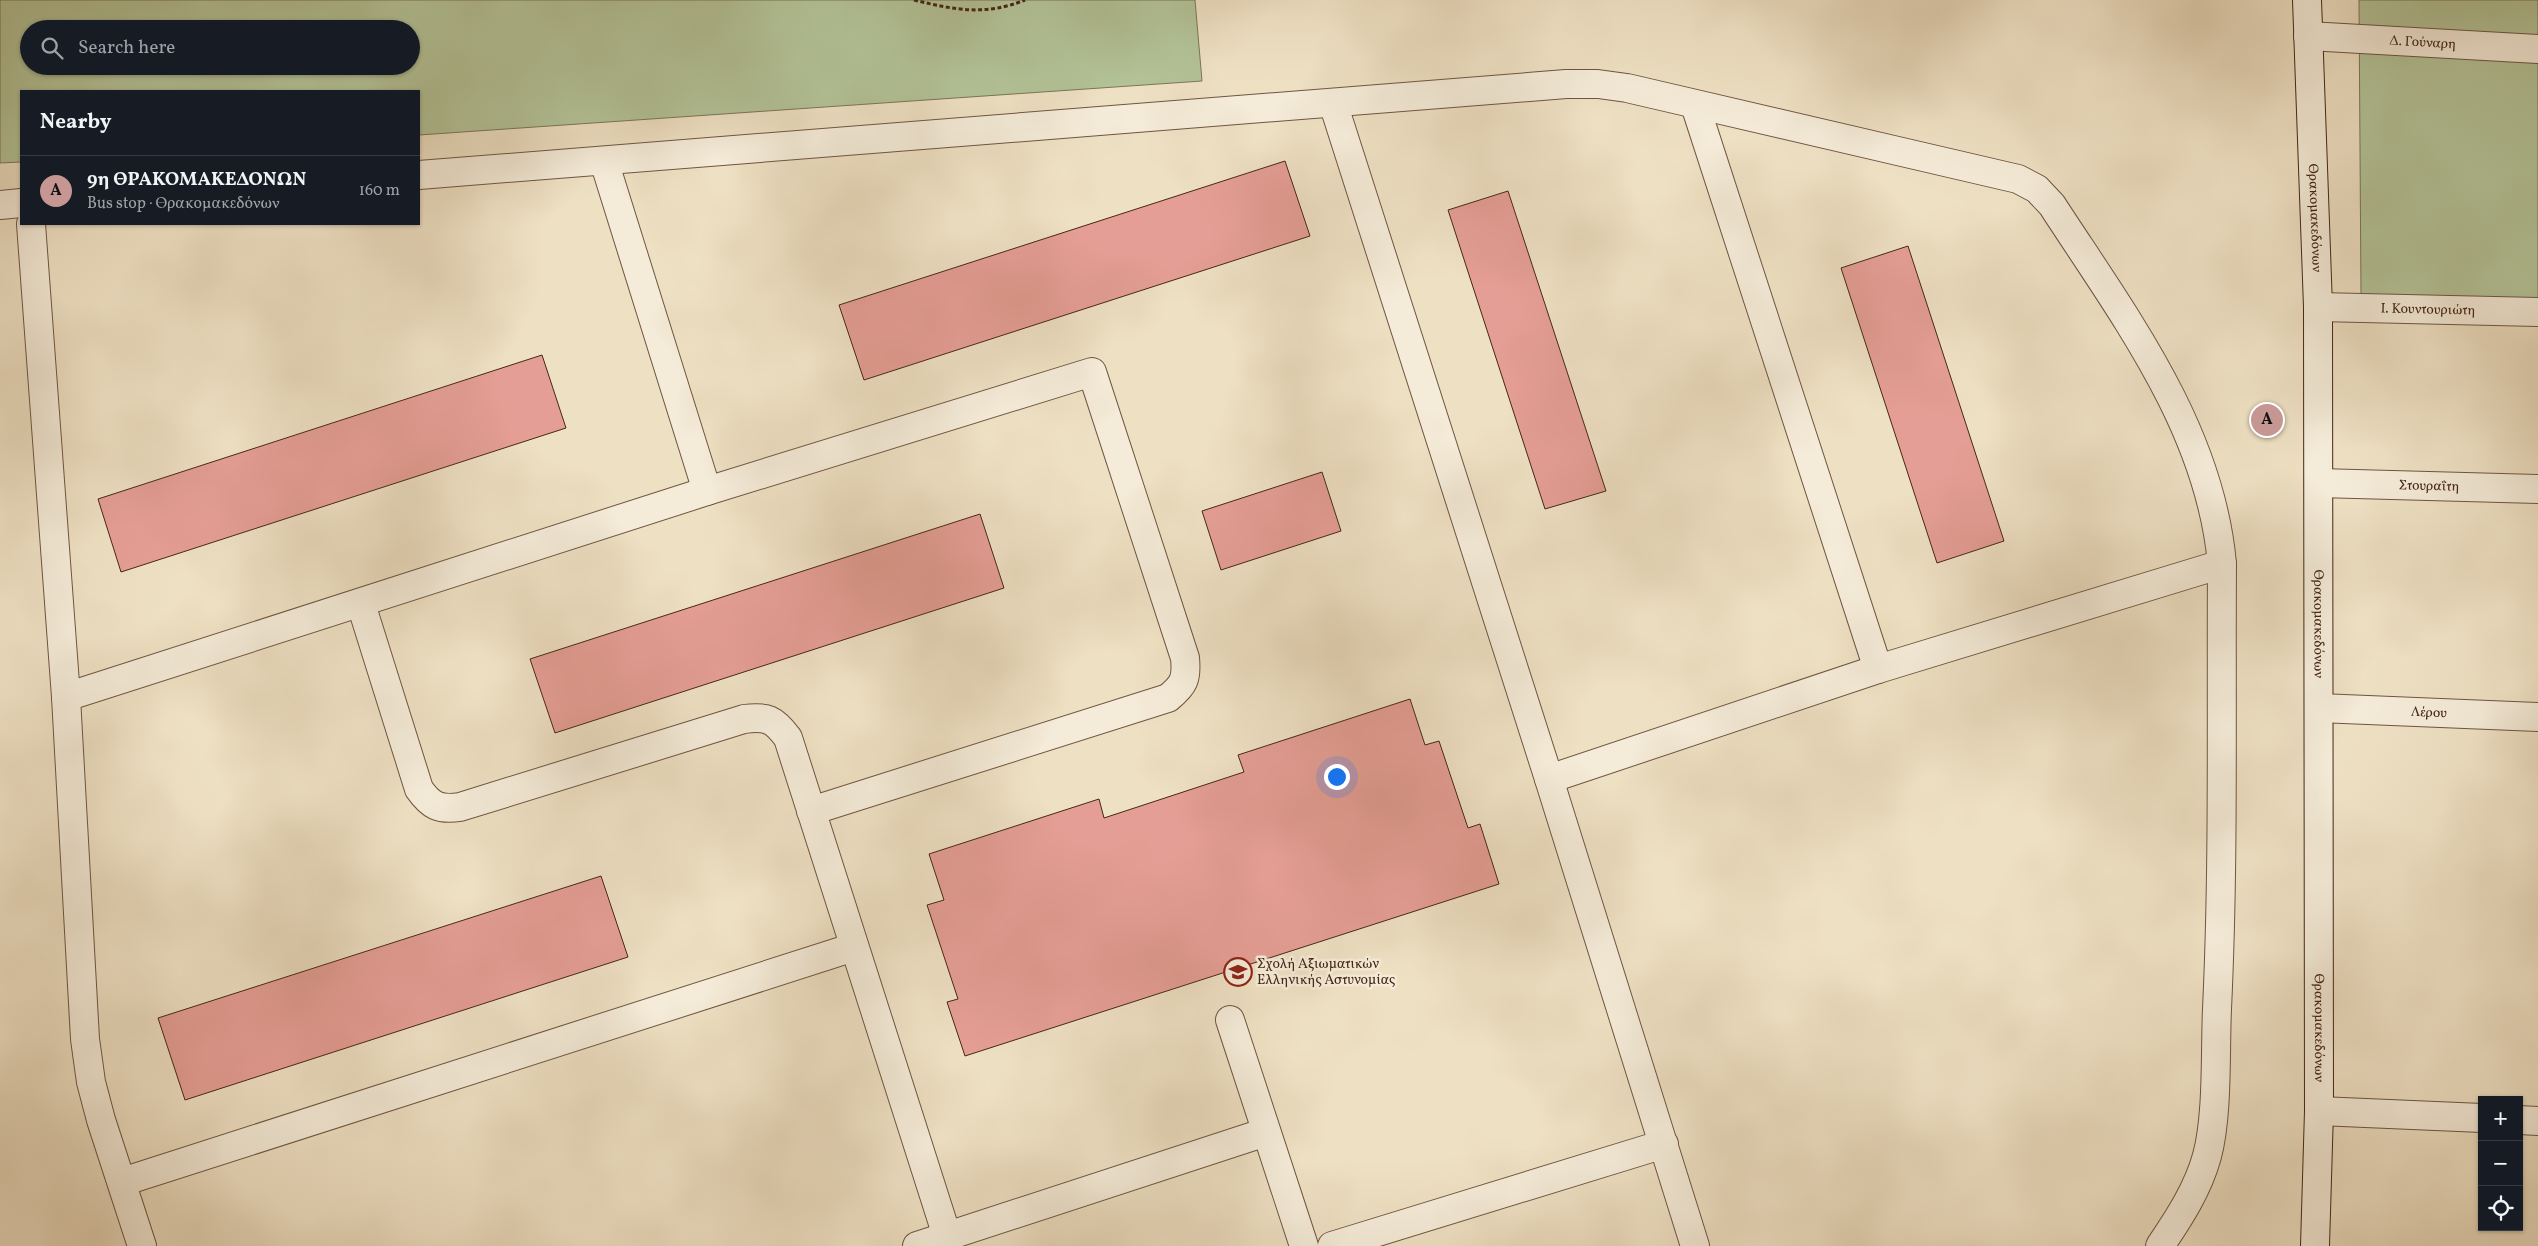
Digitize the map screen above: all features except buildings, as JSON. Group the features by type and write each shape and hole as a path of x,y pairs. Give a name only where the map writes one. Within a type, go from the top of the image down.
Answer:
{"street":[{"name":"Θρακομακεδόνων","path":"2307,0 2318,307 2319,1111 2316,1246"},
{"name":"Δ. Γούναρη","path":"2308,36 2538,49"},
{"path":"420,175 604,162 1566,84 1598,84 1627,88 2018,179 2037,188 2052,205 2142,342 2164,382 2181,418 2208,489 2217,522 2222,564 2219,970 2212,1123 2207,1155 2198,1182 2183,1212 2160,1246"},
{"path":"1333,103 1549,779 1695,1246"},
{"path":"1695,105 1878,669"},
{"path":"604,162 707,491"},
{"path":"0,204 20,203"},
{"path":"31,225 66,697 85,1039 91,1082 142,1246"},
{"name":"Ι. Κουντουριώτη","path":"2318,307 2538,312"},
{"path":"66,697 361,604 707,491 1092,372 1185,658 1186,673 1181,688 1168,698 811,811"},
{"name":"Στουραΐτη","path":"2319,483 2538,488"},
{"path":"1549,779 1878,669 2222,564"},
{"path":"361,604 419,788 428,802 445,810 744,719 762,717 778,724 788,738 947,1236"},
{"name":"Λέρου","path":"2319,708 2538,717"},
{"path":"122,1182 854,947"},
{"path":"1230,1020 1304,1246"},
{"path":"2319,1111 2478,1118"},
{"path":"2523,1120 2538,1121"},
{"path":"917,1246 1266,1132"},
{"path":"1332,1246 1664,1144"}],"path":[{"path":"914,0 948,9 982,12 1025,0"}],"green space":[{"path":"0,0 1195,0 1202,81 420,135 420,90 20,90 20,162 0,163"},
{"path":"2359,0 2538,0 2538,301 2361,296"}],"place":[{"name":"9η ΘΡΑΚΟΜΑΚΕΔΟΝΩΝ","path":"2267,420"},
{"name":"Σχολή Αξιωματικών Ελληνικής Αστυνομίας","path":"1238,972"}]}
